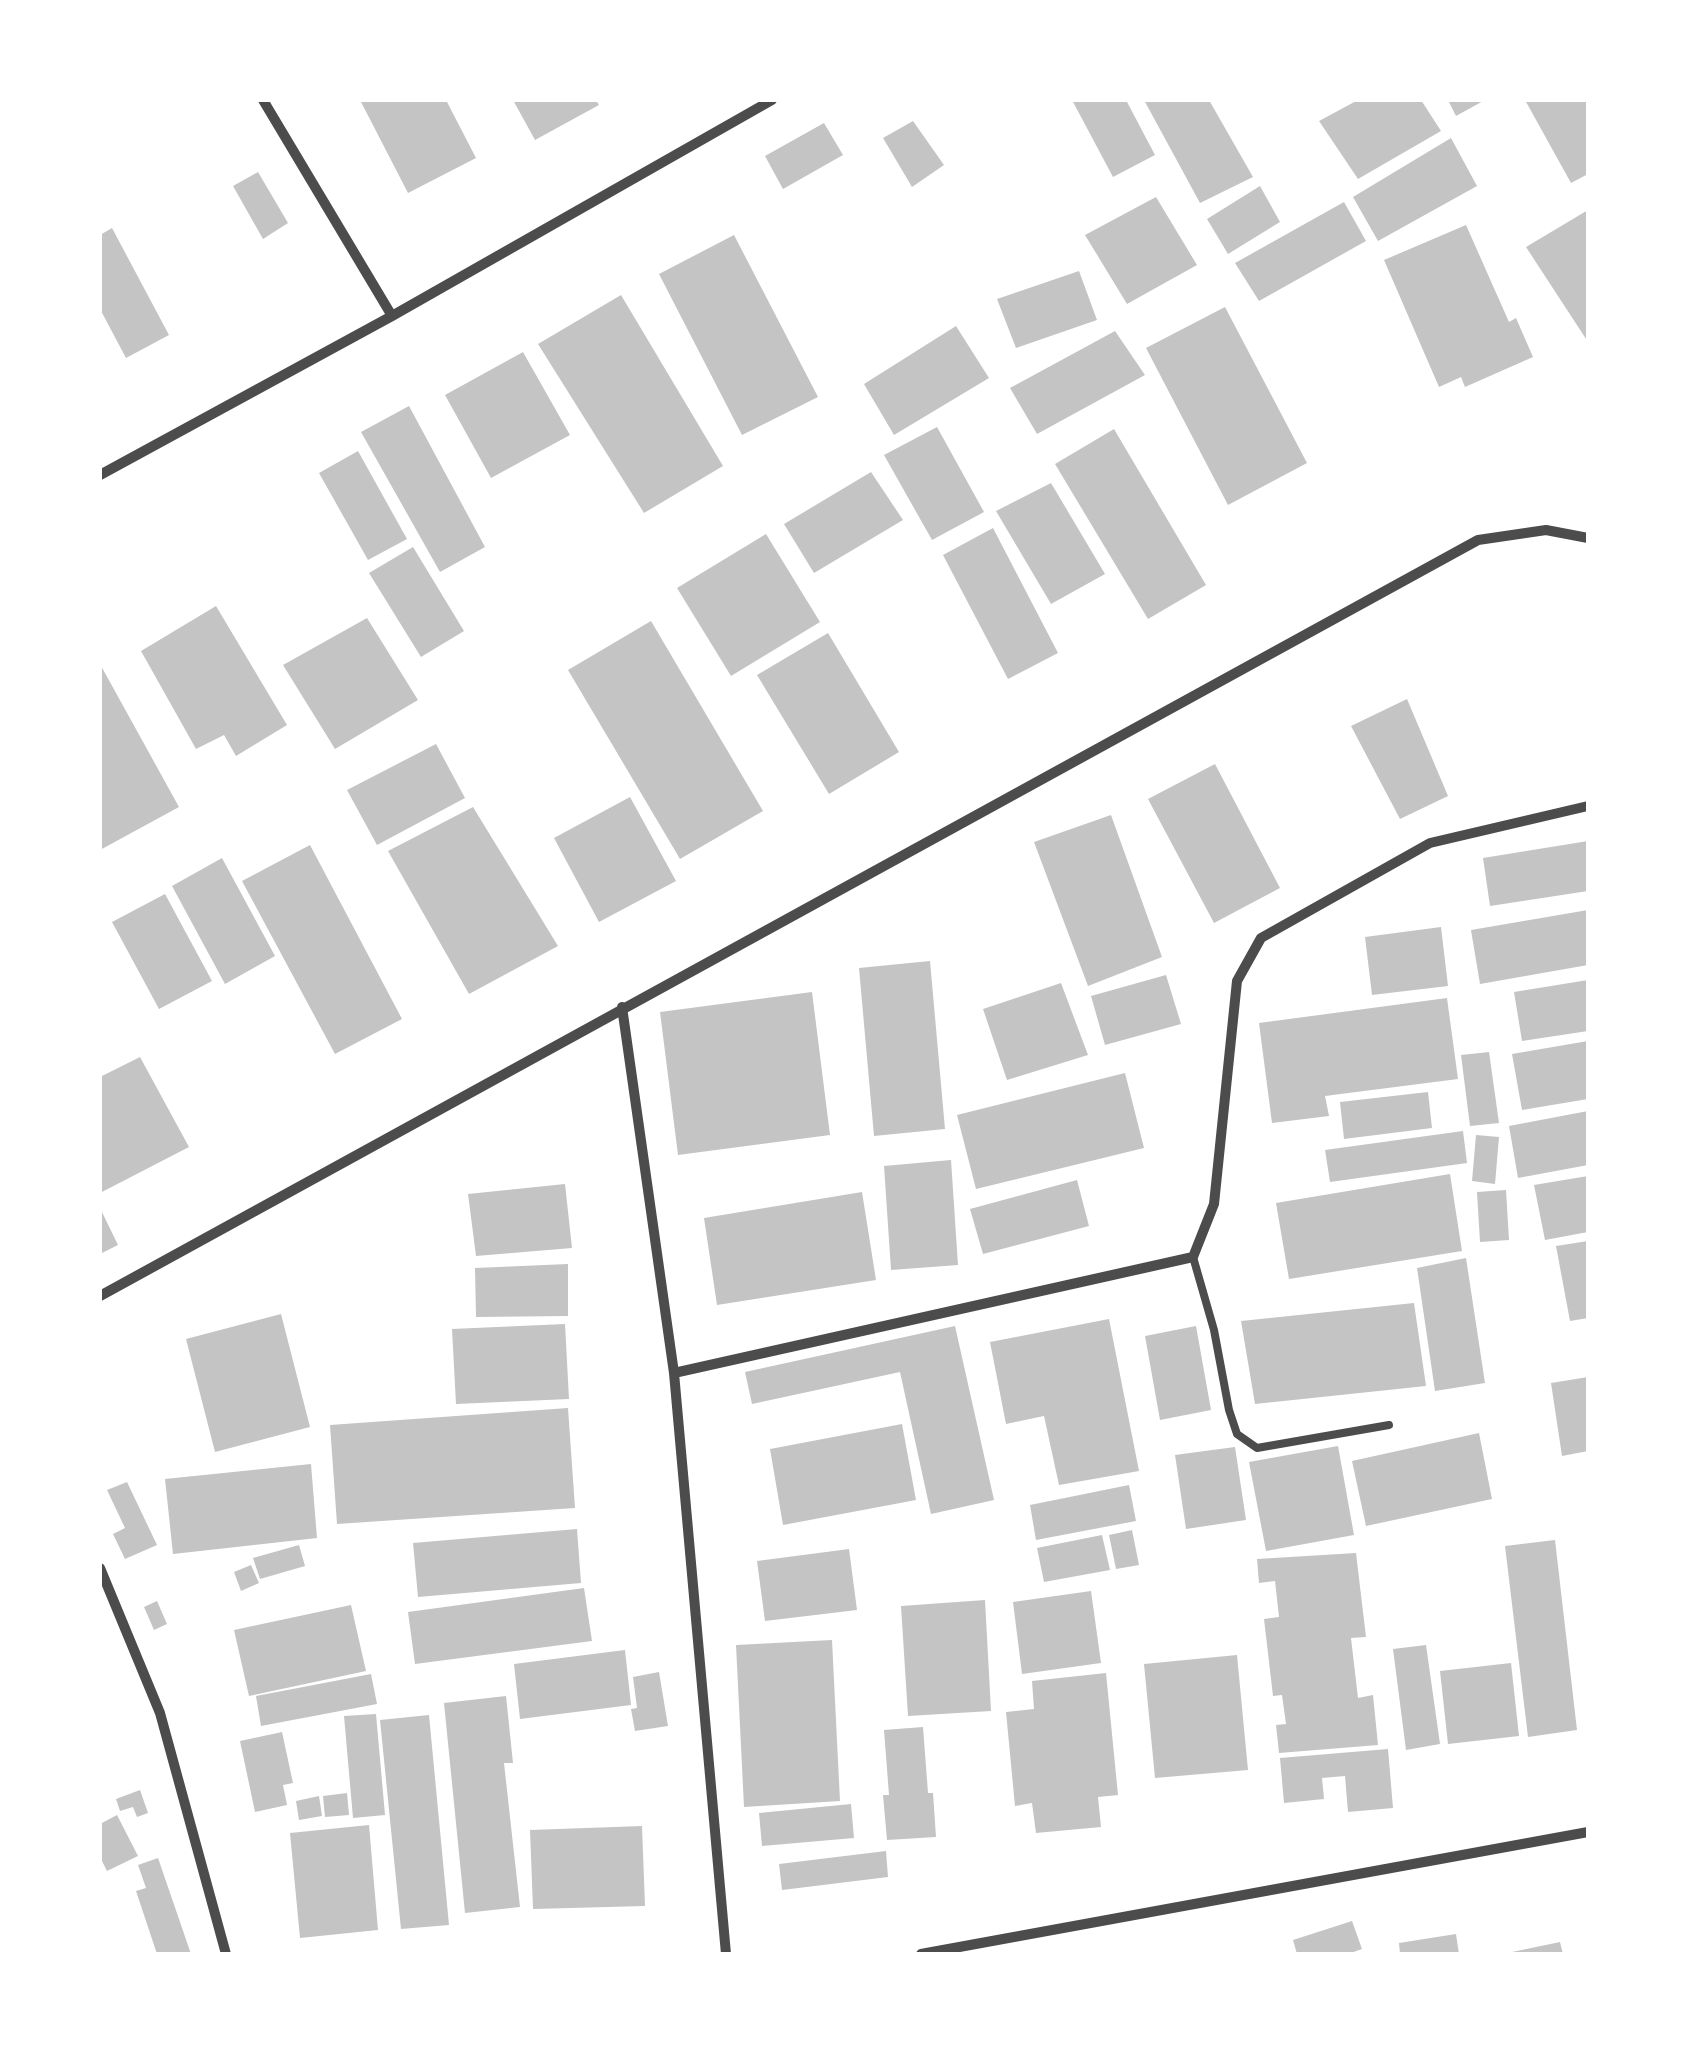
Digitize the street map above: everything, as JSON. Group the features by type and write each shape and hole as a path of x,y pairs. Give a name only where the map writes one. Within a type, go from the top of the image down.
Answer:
{"street":[{"path":"263,100 392,316"},
{"path":"100,475 392,316 772,100"},
{"path":"100,1296 1478,540 1546,530 1588,538"},
{"path":"674,1373 1193,1257 1214,1204 1237,980 1261,938 1430,843 1588,806"},
{"path":"622,1007 674,1373 726,1954"},
{"path":"100,1568 160,1714 226,1954"},
{"path":"921,1954 1588,1832"}],"lane":[{"path":"1193,1257 1237,1434 1258,1448 1389,1424"}],"building":[{"path":"360,100 446,100 476,158 408,193"},
{"path":"513,100 596,100 599,105 535,140"},
{"path":"1072,100 1126,100 1155,155 1113,177"},
{"path":"1144,100 1209,100 1253,177 1200,203"},
{"path":"1358,100 1421,100 1441,131 1358,179 1319,121"},
{"path":"1448,100 1485,100 1456,116"},
{"path":"1525,100 1588,100 1588,174 1571,183"},
{"path":"913,121 944,165 912,187 883,138"},
{"path":"824,123 843,155 783,189 765,156"},
{"path":"1451,138 1477,186 1378,241 1353,197"},
{"path":"258,172 288,223 263,239 233,186"},
{"path":"1260,186 1280,222 1228,254 1207,219"},
{"path":"1156,197 1197,265 1127,304 1085,235"},
{"path":"1344,202 1366,241 1259,301 1235,263"},
{"path":"1588,210 1588,342 1526,247"},
{"path":"1466,225 1509,322 1516,318 1533,357 1465,387 1461,377 1439,387 1384,260"},
{"path":"112,228 169,335 126,358 100,309 100,235"},
{"path":"734,235 818,397 742,435 659,274"},
{"path":"1079,271 1097,320 1016,348 997,299"},
{"path":"621,295 723,466 644,513 538,344"},
{"path":"1225,307 1307,463 1228,505 1146,348"},
{"path":"956,326 989,378 894,435 864,384"},
{"path":"1115,331 1145,375 1037,434 1010,388"},
{"path":"523,352 570,435 491,478 445,395"},
{"path":"409,406 485,547 440,572 361,432"},
{"path":"937,427 984,512 932,540 884,455"},
{"path":"1114,429 1206,585 1148,619 1055,464"},
{"path":"358,451 407,539 368,560 319,473"},
{"path":"871,472 903,520 814,573 784,524"},
{"path":"1051,483 1105,574 1051,604 996,511"},
{"path":"993,528 1058,653 1008,679 943,555"},
{"path":"766,534 820,622 731,676 677,588"},
{"path":"413,547 464,631 421,657 369,573"},
{"path":"216,606 287,725 236,756 224,735 196,749 141,651"},
{"path":"367,618 418,700 335,749 283,665"},
{"path":"651,621 763,811 680,859 568,670"},
{"path":"828,633 899,752 829,794 757,675"},
{"path":"100,664 179,807 100,850"},
{"path":"1407,699 1448,796 1400,819 1351,726"},
{"path":"436,744 465,798 377,845 347,790"},
{"path":"1215,764 1280,888 1214,923 1148,799"},
{"path":"630,797 676,881 599,922 554,838"},
{"path":"473,807 558,946 469,994 388,851"},
{"path":"1111,815 1162,957 1088,986 1034,842"},
{"path":"1588,841 1588,891 1490,906 1483,858"},
{"path":"310,845 402,1019 335,1054 242,881"},
{"path":"222,858 275,956 225,984 172,886"},
{"path":"165,894 212,981 159,1009 112,922"},
{"path":"1588,910 1588,965 1480,984 1471,930"},
{"path":"1441,927 1448,986 1372,995 1365,937"},
{"path":"930,961 945,1129 874,1136 859,968"},
{"path":"1166,975 1181,1024 1105,1045 1091,996"},
{"path":"1588,980 1588,1031 1522,1041 1514,992"},
{"path":"1061,983 1088,1055 1007,1080 983,1009"},
{"path":"812,992 830,1135 678,1155 660,1012"},
{"path":"1447,998 1458,1079 1325,1096 1329,1116 1272,1123 1259,1023"},
{"path":"1588,1041 1588,1099 1522,1110 1512,1054"},
{"path":"1489,1052 1499,1123 1470,1126 1461,1055"},
{"path":"140,1057 189,1147 100,1193 100,1077"},
{"path":"1125,1073 1144,1148 976,1189 957,1115"},
{"path":"1428,1092 1432,1128 1344,1139 1340,1102"},
{"path":"1588,1111 1588,1165 1518,1178 1509,1126"},
{"path":"1463,1131 1467,1163 1330,1182 1325,1150"},
{"path":"1476,1135 1499,1137 1495,1184 1472,1181"},
{"path":"951,1160 958,1265 891,1270 884,1166"},
{"path":"1450,1174 1462,1251 1289,1279 1276,1203"},
{"path":"1588,1176 1588,1232 1545,1240 1534,1185"},
{"path":"1077,1180 1089,1226 983,1254 970,1209"},
{"path":"565,1184 572,1248 476,1256 468,1194"},
{"path":"1506,1190 1509,1240 1480,1242 1477,1192"},
{"path":"862,1192 876,1280 717,1305 704,1218"},
{"path":"100,1208 118,1245 100,1254"},
{"path":"1588,1241 1588,1318 1570,1321 1556,1246"},
{"path":"1466,1258 1485,1383 1435,1391 1417,1268"},
{"path":"568,1264 568,1316 476,1317 475,1268"},
{"path":"1414,1303 1426,1386 1255,1404 1241,1321"},
{"path":"281,1314 310,1427 215,1452 186,1339"},
{"path":"1109,1319 1139,1471 1059,1485 1044,1416 1006,1424 990,1342"},
{"path":"565,1324 569,1399 456,1404 452,1329"},
{"path":"955,1326 994,1500 931,1514 900,1372 752,1404 745,1372"},
{"path":"1196,1326 1211,1410 1160,1420 1145,1336"},
{"path":"1588,1377 1588,1451 1562,1456 1551,1383"},
{"path":"568,1408 575,1508 337,1524 330,1425"},
{"path":"902,1424 916,1500 783,1525 770,1449"},
{"path":"1479,1433 1492,1499 1366,1526 1352,1461"},
{"path":"1338,1446 1354,1535 1266,1551 1249,1462"},
{"path":"1235,1447 1246,1520 1186,1529 1175,1455"},
{"path":"311,1464 317,1538 173,1554 165,1479"},
{"path":"127,1482 157,1545 125,1559 113,1534 125,1528 107,1490"},
{"path":"1129,1485 1136,1521 1036,1540 1030,1505"},
{"path":"577,1529 581,1583 418,1597 413,1543"},
{"path":"1132,1530 1139,1565 1116,1569 1109,1535"},
{"path":"1102,1535 1110,1570 1044,1582 1037,1548"},
{"path":"1555,1540 1577,1730 1528,1737 1505,1546"},
{"path":"299,1545 305,1566 260,1579 253,1558"},
{"path":"849,1549 857,1610 765,1621 757,1561"},
{"path":"1356,1553 1366,1637 1351,1638 1358,1698 1373,1695 1378,1745 1279,1753 1276,1725 1286,1724 1282,1695 1273,1696 1264,1619 1279,1617 1275,1581 1259,1583 1257,1559"},
{"path":"251,1565 259,1583 241,1591 234,1572"},
{"path":"584,1588 592,1641 415,1664 408,1612"},
{"path":"1091,1591 1101,1663 1022,1674 1013,1602"},
{"path":"985,1600 991,1711 908,1716 901,1606"},
{"path":"157,1601 167,1624 154,1630 144,1607"},
{"path":"351,1605 366,1671 249,1696 234,1630"},
{"path":"832,1640 840,1801 744,1807 736,1645"},
{"path":"1426,1645 1440,1744 1406,1750 1393,1649"},
{"path":"625,1650 631,1705 520,1719 514,1664"},
{"path":"1237,1655 1248,1770 1155,1778 1144,1664"},
{"path":"1511,1663 1519,1736 1448,1744 1440,1671"},
{"path":"659,1672 668,1726 635,1731 631,1709 637,1708 633,1677"},
{"path":"1106,1673 1118,1795 1098,1797 1101,1827 1036,1833 1032,1803 1015,1806 1006,1712 1034,1709 1032,1681"},
{"path":"371,1674 377,1704 261,1726 256,1696"},
{"path":"506,1696 513,1763 504,1763 520,1907 465,1913 444,1703"},
{"path":"376,1714 385,1815 353,1818 344,1716"},
{"path":"429,1715 449,1925 401,1929 380,1720"},
{"path":"923,1727 936,1837 887,1840 883,1795 889,1795 884,1730"},
{"path":"282,1732 293,1783 283,1785 287,1805 255,1812 240,1741"},
{"path":"1388,1749 1393,1808 1348,1812 1345,1776 1322,1778 1324,1799 1284,1803 1280,1758"},
{"path":"140,1790 148,1813 137,1817 133,1807 120,1811 116,1799"},
{"path":"347,1793 349,1815 325,1817 323,1796"},
{"path":"319,1796 322,1816 299,1820 296,1801"},
{"path":"851,1804 854,1838 762,1846 759,1813"},
{"path":"117,1815 138,1856 107,1871 100,1857 100,1824"},
{"path":"369,1825 378,1930 300,1938 290,1833"},
{"path":"642,1826 645,1906 533,1909 530,1830"},
{"path":"886,1851 888,1877 782,1890 779,1864"},
{"path":"158,1858 191,1954 157,1954 136,1891 146,1888 138,1865"},
{"path":"1352,1921 1362,1949 1348,1954 1297,1954 1293,1940"},
{"path":"1456,1934 1459,1954 1400,1954 1399,1943"},
{"path":"1560,1942 1563,1954 1512,1954 1512,1952"}]}
